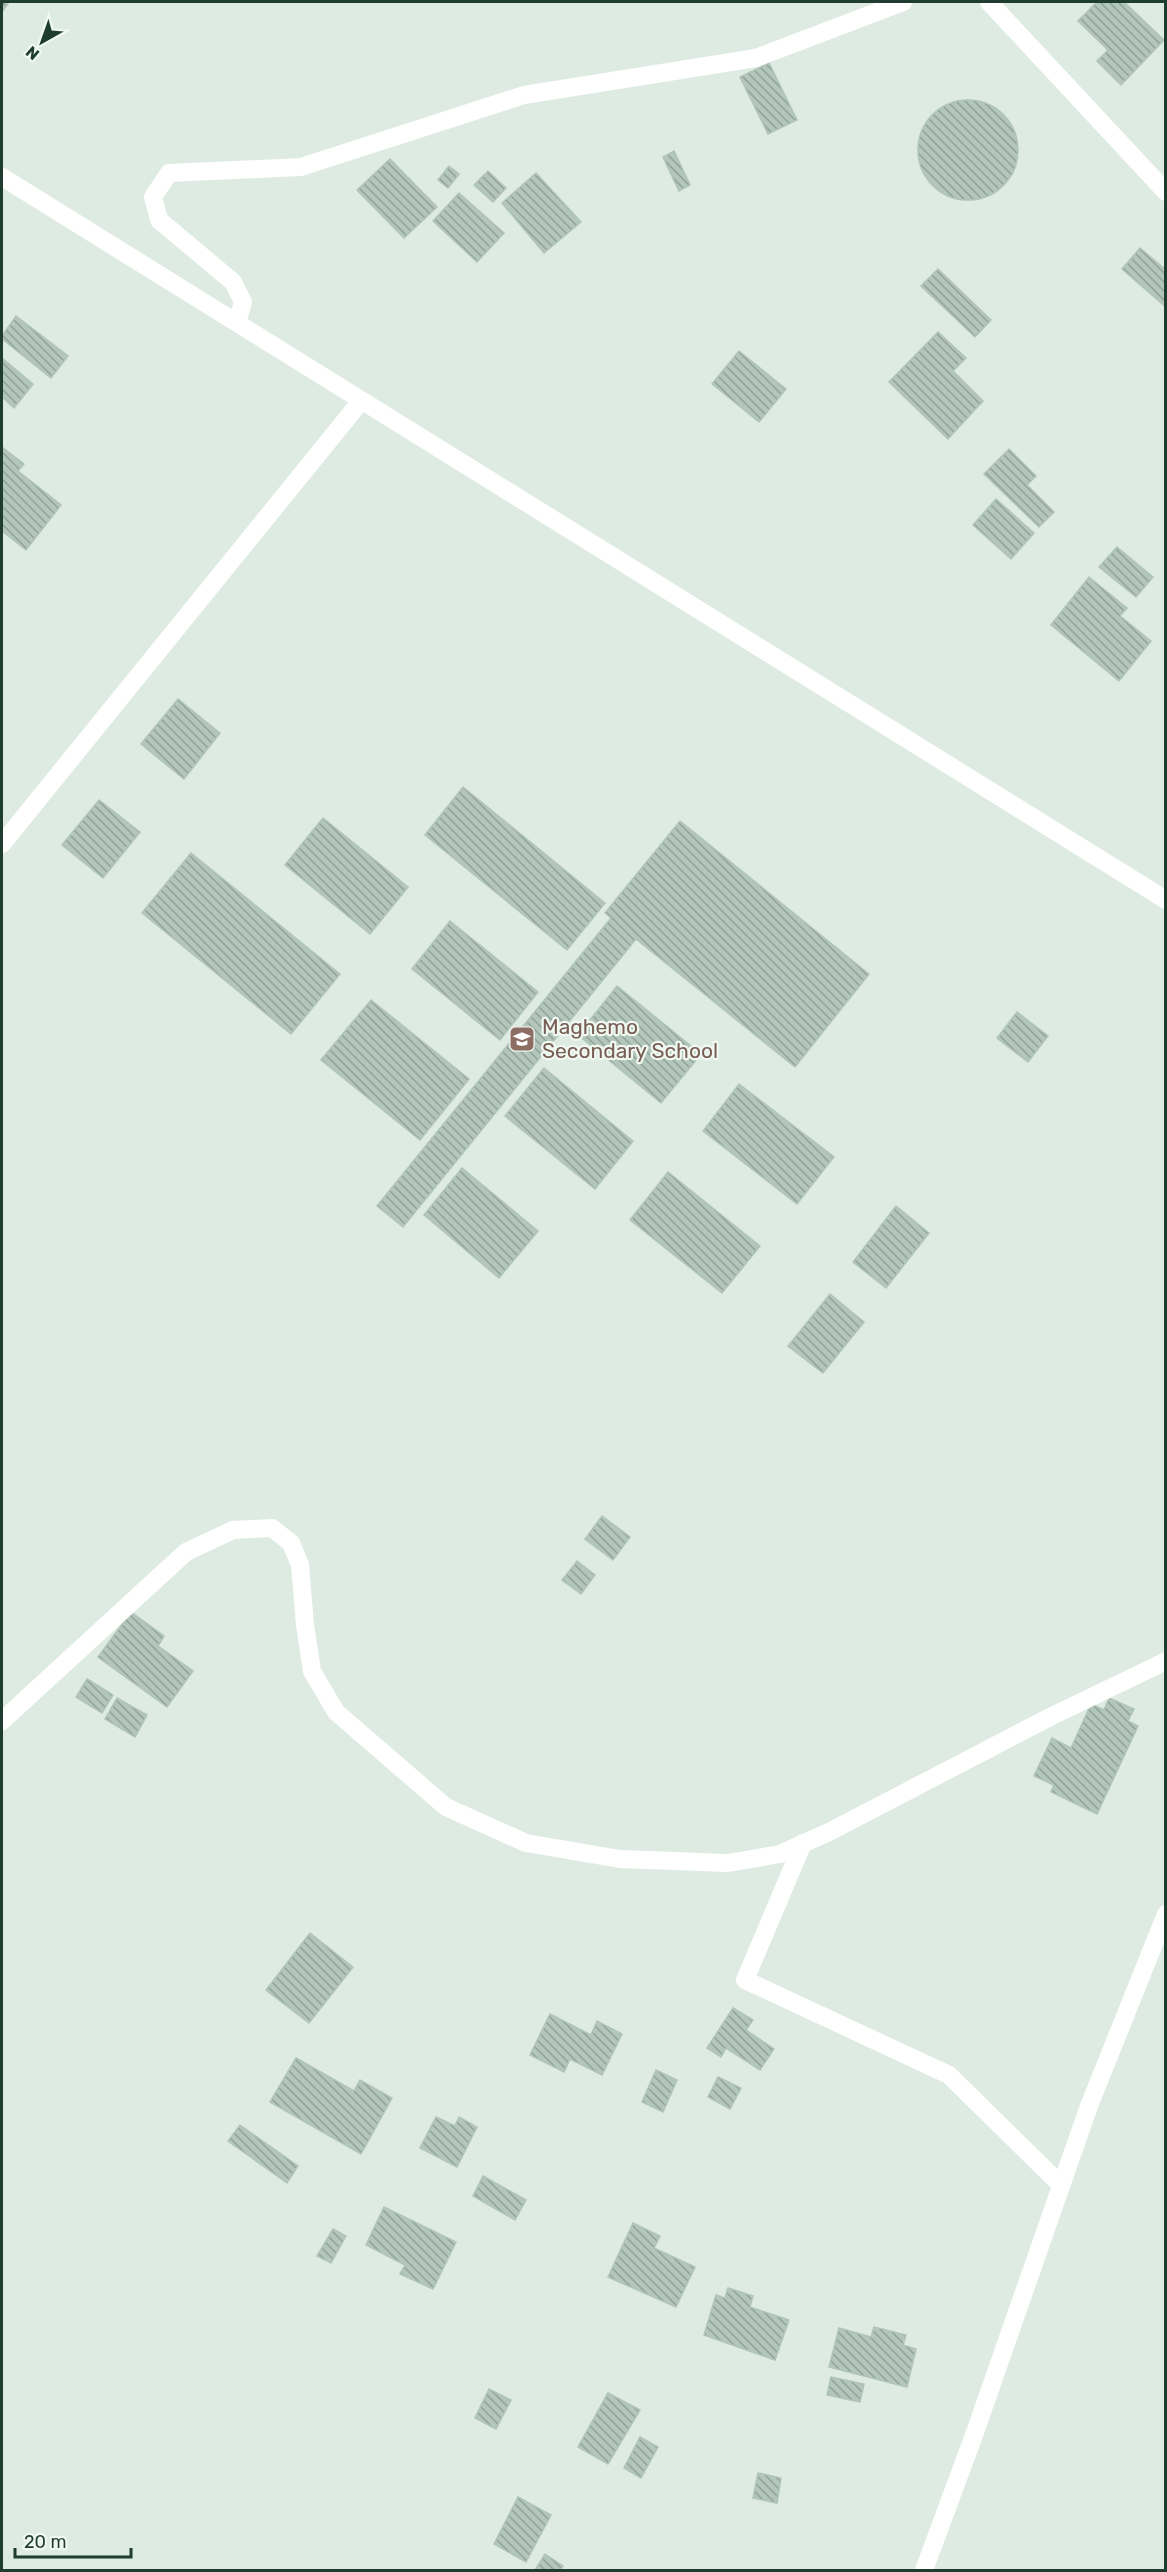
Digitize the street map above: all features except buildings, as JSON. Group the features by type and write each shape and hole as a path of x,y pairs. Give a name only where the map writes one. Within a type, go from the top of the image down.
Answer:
{"street":[{"path":"237,323 243,302 233,282 159,220 153,197 168,173 301,167 524,95 756,58 903,2"},
{"path":"989,2 1166,192"},
{"path":"2,177 1166,900"},
{"path":"2,844 361,401"},
{"path":"2,1721 186,1552 233,1530 272,1528 291,1543 300,1564 304,1625 312,1671 336,1712 446,1807 526,1843 620,1859 728,1863 780,1854 1166,1661"},
{"path":"803,1843 745,1980 949,2075 1061,2185"},
{"path":"924,2571 1089,2106 1166,1914"}],"place":[{"name":"Maghemo Secondary School","path":"522,1039"}]}
